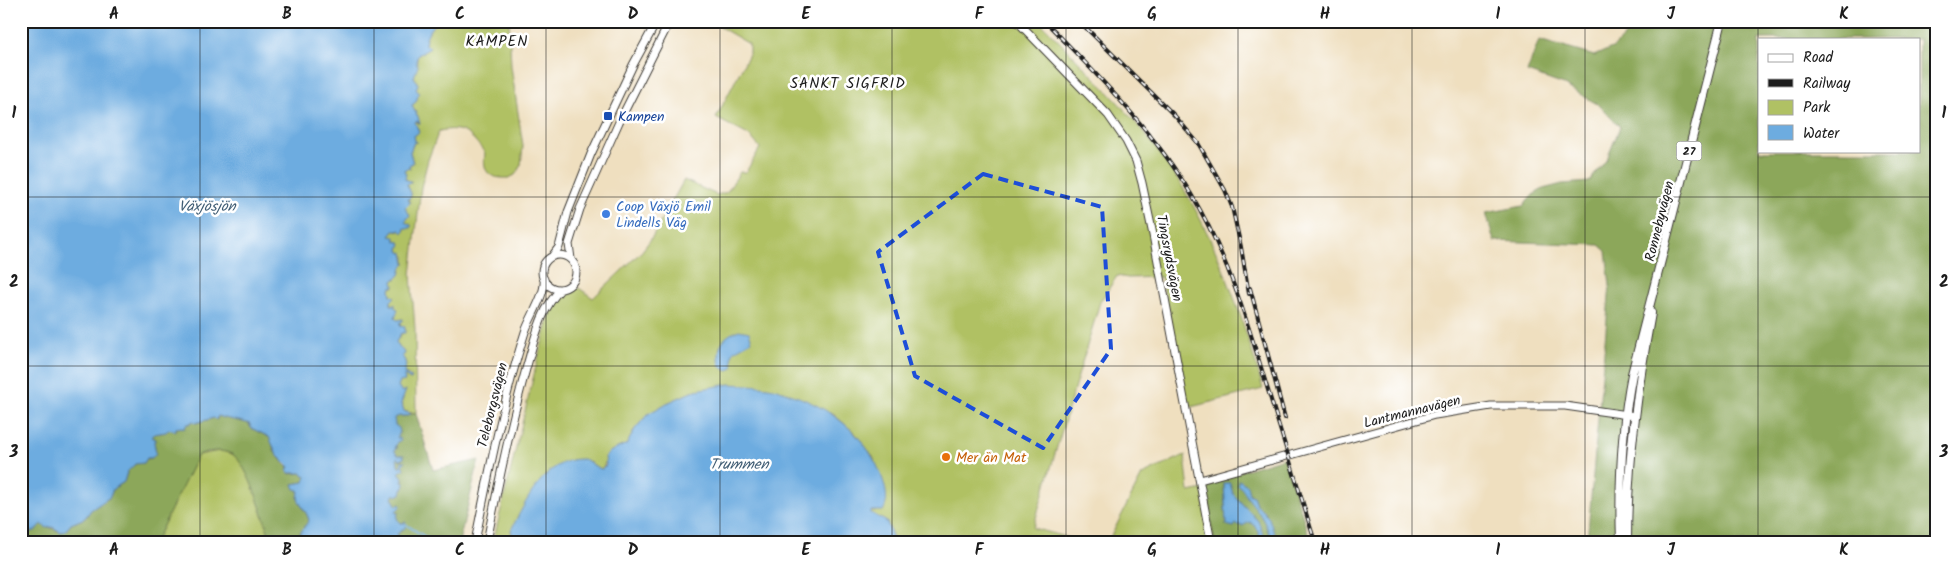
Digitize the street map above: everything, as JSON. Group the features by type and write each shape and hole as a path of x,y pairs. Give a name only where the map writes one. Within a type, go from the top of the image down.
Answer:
{"main road":[{"path":"554,256 559,247 568,212 591,154 633,65 657,21"},
{"path":"571,259 563,255 554,256 547,260 543,267 544,279 549,285 561,289 572,283 576,276 576,268 571,259 569,244 580,209 619,122 670,21"},
{"name":"Tingsrydsvägen","path":"1017,21 1108,115 1136,161 1153,236 1211,542"},
{"name":"Ronnebyvägen","path":"1621,542 1619,495 1624,414 1637,351 1722,21"},
{"name":"Teleborgsvägen","path":"475,542 493,452 508,391 526,331 543,289 544,279"},
{"name":"Ronnebyvägen","path":"1627,542 1629,479 1635,416 1641,368 1656,282"},
{"name":"Teleborgsvägen","path":"487,542 504,457 536,336 550,302 561,289"},
{"name":"Lantmannavägen","path":"1200,480 1436,415 1491,406 1565,406 1635,416"}],"highlighted area":[{"path":"983,174 1102,207 1111,349 1043,448 915,376 878,252"}],"green space":[{"path":"437,21 509,21 511,66 523,146 521,165 515,175 509,178 496,177 486,170 485,153 471,136 455,130 439,131 428,160 421,187 411,275 415,329 416,414 404,411 401,403 406,390 402,392 398,386 400,382 405,381 403,375 410,380 412,377 403,372 406,364 402,356 405,354 396,342 401,334 405,332 404,327 400,326 402,324 399,323 403,319 397,320 395,318 397,309 394,307 395,305 391,304 391,301 395,297 391,295 390,288 394,287 393,281 400,275 405,264 405,256 399,250 400,243 390,236 395,230 404,231 406,227 411,228 411,225 405,222 409,216 405,208 410,203 408,199 411,196 407,184 412,182 405,179 404,170 410,169 409,165 413,163 410,152 414,142 417,142 413,140 417,129 415,121 419,124 417,112 412,105 416,102 418,93 416,89 418,84 414,77 418,55 430,48 425,46 426,39 430,29"},
{"path":"723,21 1039,21 1093,76 1145,134 1161,154 1190,199 1216,251 1227,279 1247,334 1263,389 1187,408 1161,277 1128,278 1117,276 1100,302 1033,528 1084,542 894,542 887,522 870,511 875,512 874,458 855,433 832,413 696,390 648,414 635,429 627,444 611,451 602,469 595,467 590,461 511,530 514,542 493,542 539,354 550,316 558,299 565,292 579,288 593,298 642,251 651,239 684,180 717,195 727,192 740,172 746,172 760,148 750,136 716,118 749,54 749,44 720,27"},
{"path":"1639,21 1937,21 1937,542 1587,542 1610,285 1606,251 1599,245 1494,241 1486,213 1523,206 1533,195 1543,189 1562,184 1589,182 1607,159 1620,127 1599,105 1564,85 1527,72 1539,40 1594,56 1614,47"},
{"path":"410,414 416,414 433,470 479,460 459,542 396,542 399,538 397,534 405,528 405,522 401,523 397,519 398,512 396,511 400,504 397,506 392,498 394,494 396,496 401,494 404,488 403,478 399,472 405,468 402,465 400,467 398,465 397,457 401,460 404,458 403,455 398,455 395,452 400,432 394,423 394,418"},
{"path":"218,416 248,423 251,428 269,437 274,451 286,466 289,467 290,474 301,473 306,476 305,482 293,484 299,490 298,499 309,520 294,542 271,542 256,494 244,469 232,454 219,451 198,455 155,542 21,542 21,531 24,526 31,532 41,524 61,532 66,530 71,524 85,518 91,510 110,497 113,489 124,482 128,470 137,463 144,463 147,459 152,458 156,453 154,442 156,439 152,437 154,434 166,432 169,429 175,431 176,428 182,427 183,429 187,423 193,421 196,423 214,418 217,420"},
{"path":"220,451 232,454 244,468 256,494 271,542 155,542 198,455"},
{"path":"1185,455 1189,492 1204,489 1215,542 1108,542 1142,475"},
{"path":"1284,458 1311,542 1277,542 1266,513 1256,504 1253,496 1240,486 1257,508 1265,523 1272,542 1266,542 1258,521 1233,494 1230,483 1224,484 1226,525 1250,522 1257,531 1261,542 1215,542 1204,489 1211,480"}],"water":[{"name":"Växjösjön","path":"21,21 437,21 430,29 426,39 425,46 430,48 418,55 416,61 418,66 414,77 418,84 416,89 419,93 416,102 412,105 415,112 417,112 416,115 420,124 417,121 415,122 419,132 414,136 415,139 413,140 417,142 414,142 410,152 413,163 409,165 410,169 404,170 406,174 405,179 412,182 407,184 411,196 408,199 410,203 405,208 410,215 405,222 411,225 411,228 405,228 403,233 400,230 395,230 390,236 395,237 395,240 401,243 399,250 401,253 403,252 405,264 400,275 393,281 394,286 390,288 391,295 395,297 391,301 391,305 396,305 394,307 398,309 395,318 397,320 403,319 399,323 402,324 400,326 405,327 405,333 401,333 396,342 405,354 402,356 406,364 404,373 412,379 410,380 404,375 405,381 400,382 398,386 402,392 406,390 401,404 404,411 410,414 394,418 395,425 399,428 400,432 397,438 401,440 397,442 395,448 398,448 395,449 395,452 398,455 404,455 404,458 400,460 397,457 398,465 400,467 402,461 406,461 402,465 405,469 399,472 403,478 402,482 405,484 404,488 401,494 396,496 394,494 392,498 397,506 400,504 401,506 396,511 398,512 397,519 401,523 406,522 405,528 397,534 399,538 396,542 343,542 338,538 335,540 328,538 323,542 294,542 309,520 298,499 299,490 295,489 293,484 304,482 306,476 301,473 289,473 287,470 289,467 277,455 269,437 251,428 250,424 218,416 216,420 214,418 196,423 193,421 187,424 184,429 182,427 176,428 175,431 169,429 166,432 154,434 152,437 156,439 154,442 156,453 152,458 147,458 144,463 135,464 127,472 124,482 113,489 110,497 91,510 85,518 71,524 66,530 61,532 41,524 35,531 29,532 24,526 21,531"},
{"path":"739,330 749,332 752,341 734,351 732,356 733,368 727,371 720,364 719,353 721,344 726,337"},
{"name":"Trummen","path":"730,384 771,387 804,399 844,423 865,445 880,472 885,487 886,502 883,511 871,511 871,513 887,522 894,542 514,542 511,530 523,507 538,484 557,466 569,461 582,459 602,469 606,465 605,457 611,451 627,444 635,429 648,414 696,390"},
{"path":"1239,480 1247,485 1249,494 1253,496 1256,504 1269,518 1277,542 1272,542 1262,518 1241,487 1237,485"},
{"path":"1224,483 1230,483 1233,494 1258,521 1266,542 1261,542 1258,531 1250,522 1242,526 1236,524 1234,527 1226,525"}],"waterway":[{"path":"405,524 433,542"}],"railway":[{"path":"1045,21 1104,82 1159,147 1176,170 1204,217 1226,264 1244,312 1315,542"},
{"path":"1079,21 1175,116 1198,143 1225,190 1232,207 1249,294"},
{"path":"1250,288 1285,418"}],"place":[{"name":"Kampen","path":"608,116"},
{"name":"Coop Växjö Emil Lindells Väg","path":"606,214"},
{"name":"Mer än Mat","path":"946,457"}],"district":[{"name":"KAMPEN","path":"497,41"},
{"name":"SANKT SIGFRID","path":"848,83"}]}
